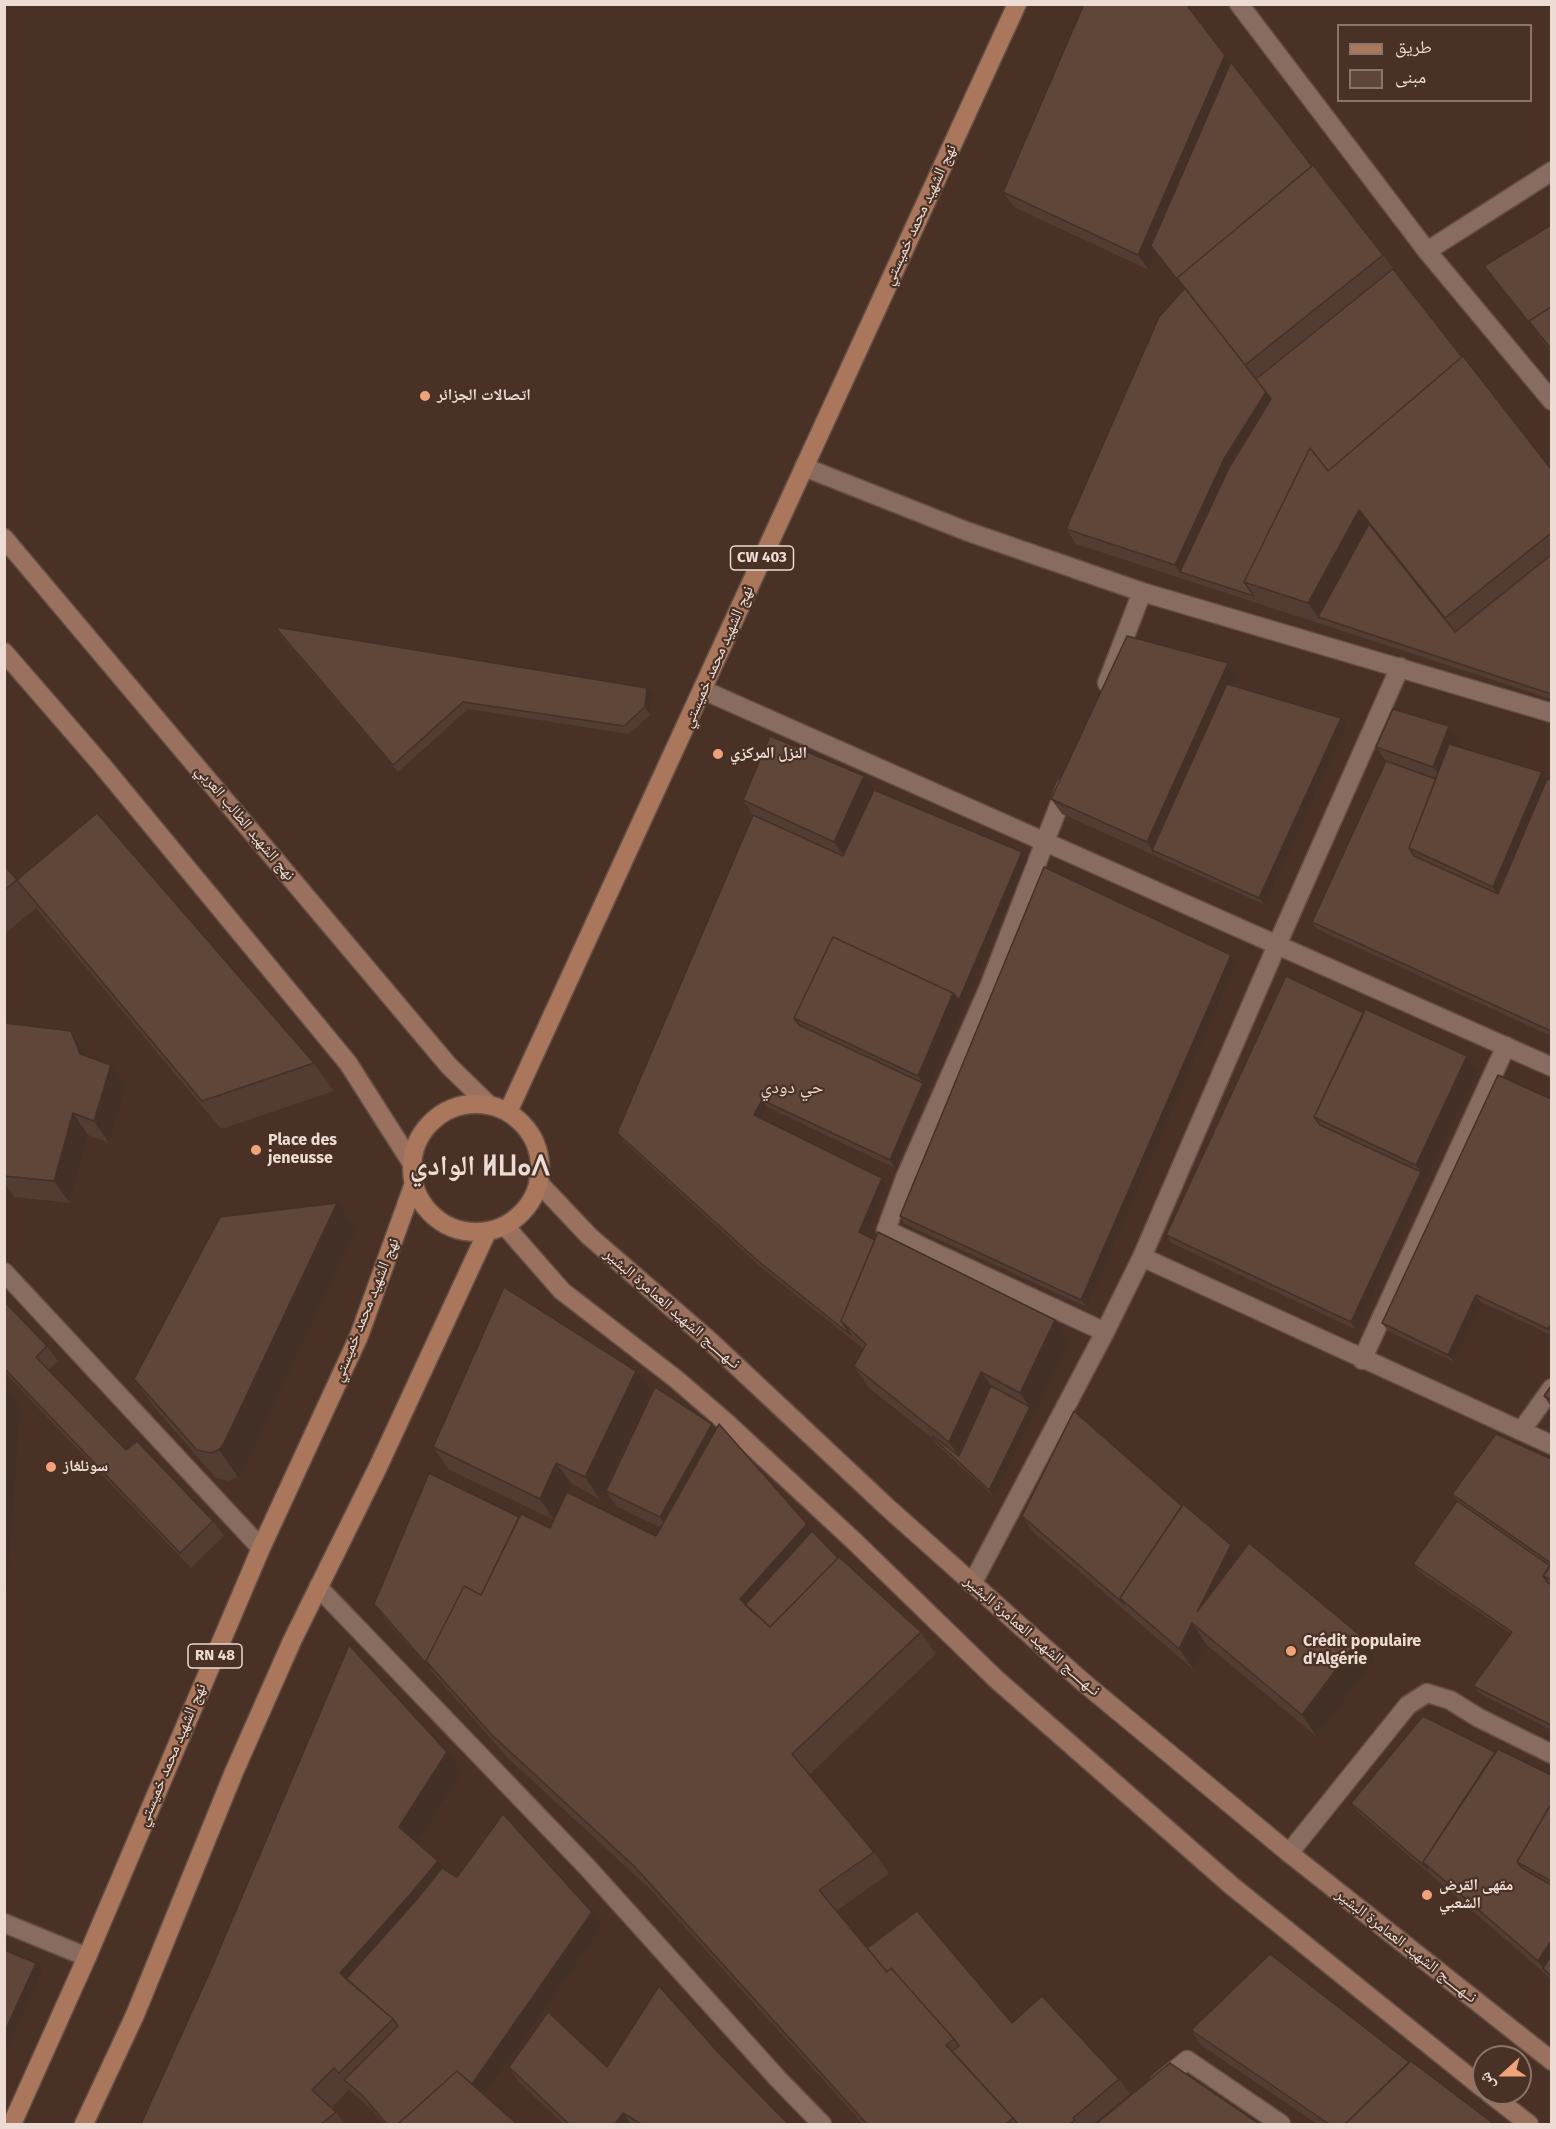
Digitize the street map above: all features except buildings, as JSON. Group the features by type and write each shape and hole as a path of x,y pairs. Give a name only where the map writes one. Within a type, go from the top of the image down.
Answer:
{"main road":[{"name":"نهج الشهيد محمد خميستي","path":"508,1112 1017,4"},
{"name":"نهج الشهيد الطالب العربي","path":"4,538 449,1066 489,1105"},
{"path":"4,652 101,764 348,1063 411,1162"},
{"path":"467,1104 489,1105 508,1112 535,1142 540,1162 538,1182 532,1200 521,1215 505,1226 488,1232 464,1232 441,1224 424,1207 413,1186 411,1162 417,1141 429,1124 447,1110 467,1104"},
{"name":"نــهـــــج الشهيد العمامرة البشير","path":"538,1182 589,1236 710,1341 887,1507 1083,1682 1289,1853 1551,2061"},
{"name":"نهج الشهيد محمد خميستي","path":"12,2124 87,1957 261,1548 359,1336 413,1186"},
{"path":"505,1226 562,1291 667,1372 727,1423 854,1541 996,1679 1245,1897 1472,2079"},
{"path":"84,2124 135,2015 234,1772 318,1587 383,1456 488,1232"},
{"path":"1505,2105 1529,2124"}],"street":[{"path":"1239,4 1427,251 1551,401"},
{"path":"1427,251 1551,171"},
{"path":"804,467 966,531 1142,592 1551,713"},
{"path":"1100,700 1142,592"},
{"path":"972,1584 1142,1257 1276,945 1400,667"},
{"path":"703,690 1045,840 1551,1067"},
{"path":"1070,776 989,987 905,1178 886,1230 1105,1332"},
{"path":"1362,1360 1506,1046"},
{"path":"1142,1257 1551,1445"},
{"path":"4,1272 261,1548"},
{"path":"1521,1431 1551,1388"},
{"path":"318,1587 587,1867 779,2080 822,2124"},
{"path":"1289,1853 1408,1705 1427,1693 1450,1700 1479,1718 1551,1754"},
{"path":"4,1923 87,1957"},
{"path":"1144,2095 1186,2060 1281,2124"}],"place":[{"name":"اتصالات الجزائر","path":"425,396"},
{"name":"النزل المركزي","path":"718,754"},
{"name":"Place des jeneusse","path":"256,1150"},
{"name":"سونلغاز","path":"51,1467"},
{"name":"Crédit populaire d'Algérie","path":"1291,1651"},
{"name":"مقهى القرض الشعبي","path":"1427,1895"}],"district":[{"name":"حي دودي","path":"792,1088"},
{"name":"الوادي ⵍⵡⴰⴷ","path":"480,1167"}]}
